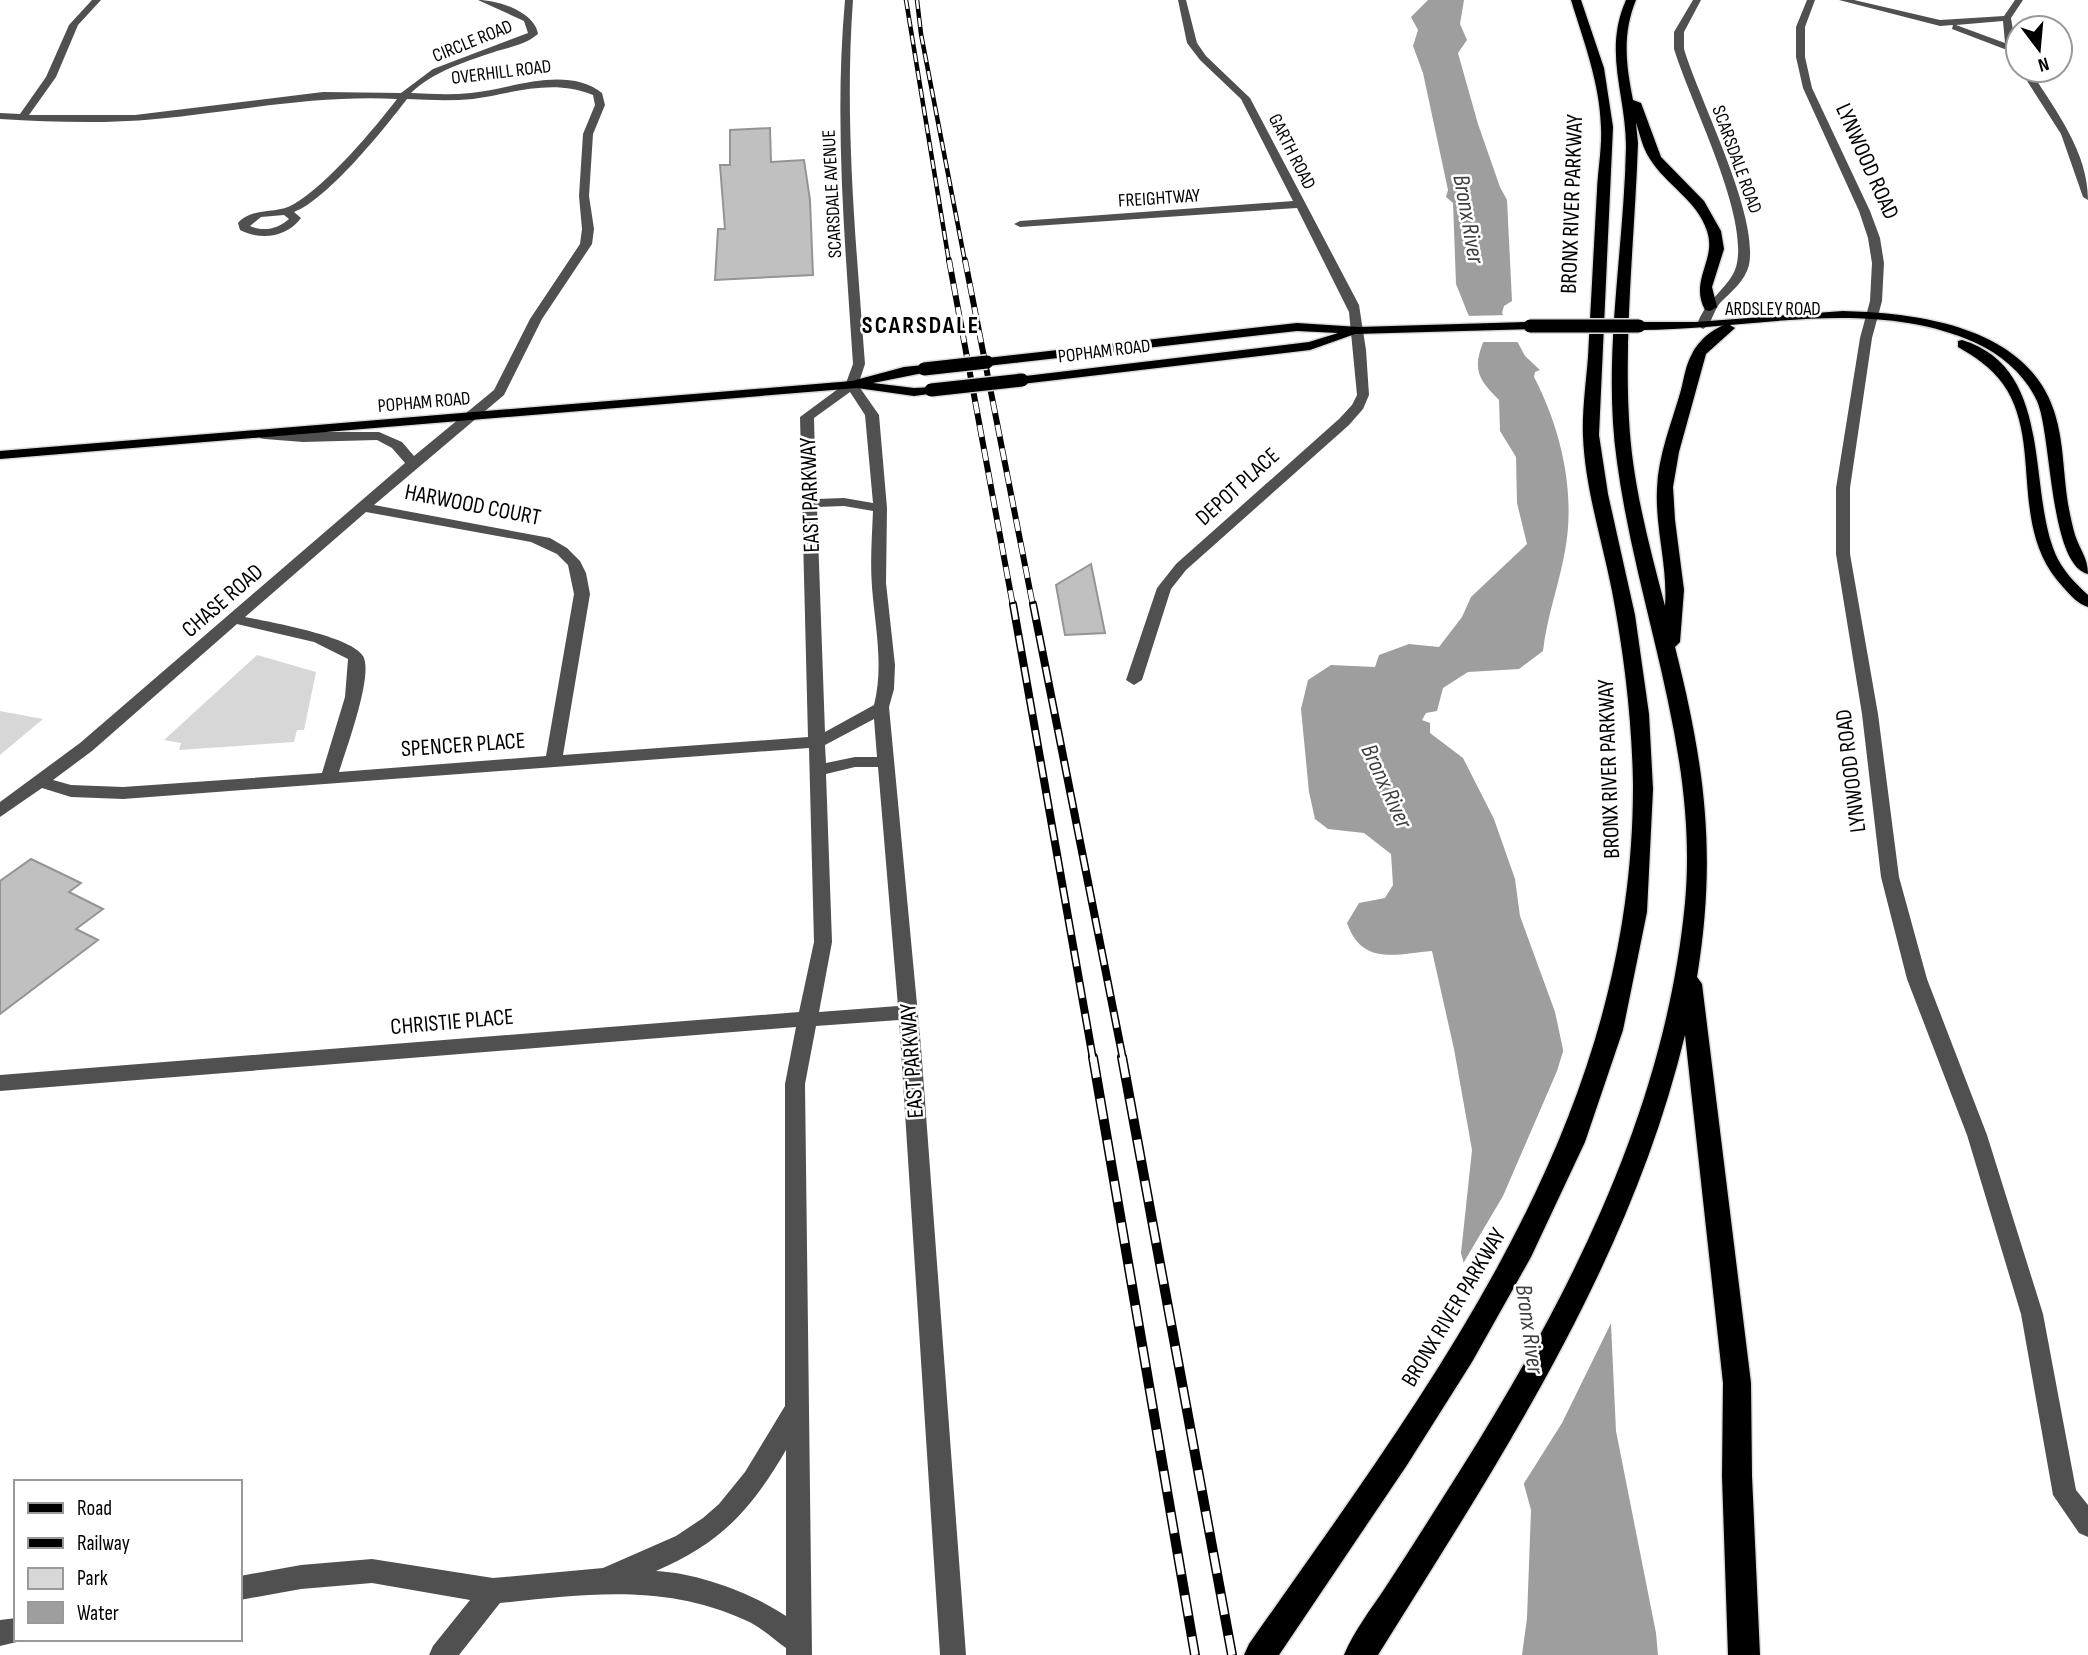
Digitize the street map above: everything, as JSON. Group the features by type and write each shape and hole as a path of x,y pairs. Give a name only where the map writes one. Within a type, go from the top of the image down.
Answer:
{"highway":[{"name":"BRONX RIVER PARKWAY","path":"1260,1655 1446,1379 1506,1282 1541,1218 1573,1145 1609,1041 1624,984 1638,910 1643,861 1642,746 1628,627 1594,463 1591,435 1606,127 1598,68 1576,0"},
{"path":"1360,1655 1504,1428 1582,1288 1612,1224 1637,1160 1664,1077 1689,966 1697,883 1698,835 1687,743 1629,492 1621,426 1621,356 1632,143 1631,111 1619,41 1623,16 1631,0"},
{"path":"1625,82 1648,132 1655,158 1699,204 1714,231 1717,249 1705,287 1710,307"},
{"path":"1669,662 1675,590 1665,502 1668,471 1699,354 1707,343 1728,328"},
{"path":"1689,966 1737,1383 1737,1476 1744,1655"}],"main road":[{"name":"ARDSLEY ROAD","path":"1703,325 1915,318 1990,345 2022,369 2047,411 2069,543 2088,570"},
{"name":"ARDSLEY ROAD","path":"1703,325 1763,330 1873,320 1943,336 1978,352 2003,373 2023,410 2041,532 2048,554 2062,576 2088,602"},
{"name":"POPHAM ROAD","path":"0,455 852,384 904,371 1297,327 1359,331 1703,325"},
{"name":"POPHAM ROAD","path":"852,384 914,392 1310,346 1359,331"}],"street":[{"path":"23,118 53,73 69,29 76,18 97,0"},
{"name":"CIRCLE ROAD","path":"288,213 330,178 411,89 446,66 523,40 533,34 532,25 527,19 482,0"},
{"name":"SCARSDALE AVENUE","path":"849,0 844,58 844,146 859,358 852,384"},
{"name":"GARTH ROAD","path":"1182,0 1192,43 1203,58 1245,98 1353,305 1359,331"},
{"name":"SCARSDALE ROAD","path":"1697,0 1679,32 1679,49 1731,192 1745,236 1746,252 1738,279 1710,307 1703,325"},
{"name":"LYNWOOD ROAD","path":"1811,0 1799,34 1800,57 1811,97 1857,193 1874,238 1878,270 1873,320 1866,338 1843,488 1843,554 1870,714 1890,877 1917,979 1977,1135 2028,1302 2065,1495 2088,1525"},
{"path":"1843,0 1940,23 2004,46"},
{"path":"1940,23 2004,18"},
{"name":"OVERHILL ROAD","path":"0,116 116,119 302,97 481,95 558,82 587,87 597,93 600,106 589,134 584,196 588,229 586,244 536,319 503,386 468,417"},
{"path":"2034,84 2066,134 2088,197"},
{"name":"FREIGHTWAY","path":"1020,224 1301,204"},
{"name":"DEPOT PLACE","path":"1134,680 1164,588 1181,567 1360,405 1363,393 1359,331"},
{"name":"EAST PARKWAY","path":"799,1648 795,1084 822,942 807,417 852,384 872,415 880,508 879,583 887,665 886,689 881,707 908,1012 953,1655"},
{"name":"CHASE ROAD","path":"0,811 40,782 234,619 468,417"},
{"path":"265,435 303,438 379,436 397,445 413,463"},
{"path":"809,503 844,502 880,508"},
{"name":"HARWOOD COURT","path":"363,507 534,538 556,546 574,561 580,574 582,594 554,761"},
{"path":"234,619 332,643 349,650 356,658 357,681 329,776"},
{"name":"SPENCER PLACE","path":"40,782 71,791 123,793 817,742 853,725 881,707"},
{"path":"818,770 855,762 886,762"},
{"name":"CHRISTIE PLACE","path":"0,1083 758,1021 908,1012"},
{"path":"603,1580 694,1540 712,1527 755,1480 797,1407"},
{"path":"242,1588 301,1577 372,1571 493,1591 603,1580 675,1584 754,1610 799,1648"},
{"path":"442,1655 493,1591"}],"green space":[{"path":"257,655 316,672 304,730 297,730 294,742 179,750 181,743 164,740"},
{"path":"0,711 43,719 0,755"}],"water":[{"name":"Bronx River","path":"1428,0 1464,0 1460,24 1467,40 1458,53 1478,124 1507,200 1512,301 1504,306 1502,313 1525,356 1540,370 1535,372 1534,377 1559,439 1569,506 1565,551 1543,651 1519,669 1468,672 1443,688 1437,711 1426,713 1422,720 1430,723 1430,733 1463,758 1494,819 1515,879 1520,916 1555,1012 1608,1260 1616,1431 1658,1655 1522,1655 1527,1618 1531,1510 1461,1253 1472,1150 1454,1049 1432,951 1382,954 1371,952 1353,937 1347,923 1359,903 1385,898 1393,885 1391,854 1364,833 1328,829 1315,819 1309,792 1301,709 1308,680 1331,665 1375,667 1379,655 1409,644 1439,647 1462,617 1471,597 1527,544 1517,503 1516,457 1500,431 1499,400 1486,386 1479,373 1478,359 1484,340 1468,314 1456,284 1453,203 1446,197 1448,190 1423,73 1413,46 1418,30 1411,17"}],"pier":[{"path":"1507,315 1521,342 1479,342 1466,316"},
{"path":"1565,1045 1611,1260 1614,1317 1562,1423 1521,1488 1461,1267 1503,1196 1557,1071"}],"building":[{"path":"770,128 771,162 804,160 810,200 813,275 715,280 718,229 725,229 720,165 730,165 730,130"},
{"path":"1091,564 1105,633 1065,635 1056,585"},
{"path":"31,859 81,883 69,892 103,909 76,929 98,940 0,1014 0,881"}],"railway":[{"path":"906,0 949,262"},
{"path":"917,0 921,34 965,262"},
{"path":"949,260 1013,606"},
{"path":"965,260 1033,606"},
{"path":"1013,604 1093,1059"},
{"path":"1033,604 1123,1059"},
{"path":"1093,1057 1195,1655"},
{"path":"1122,1057 1232,1655"}],"district":[{"name":"SCARSDALE","path":"921,325"}]}
